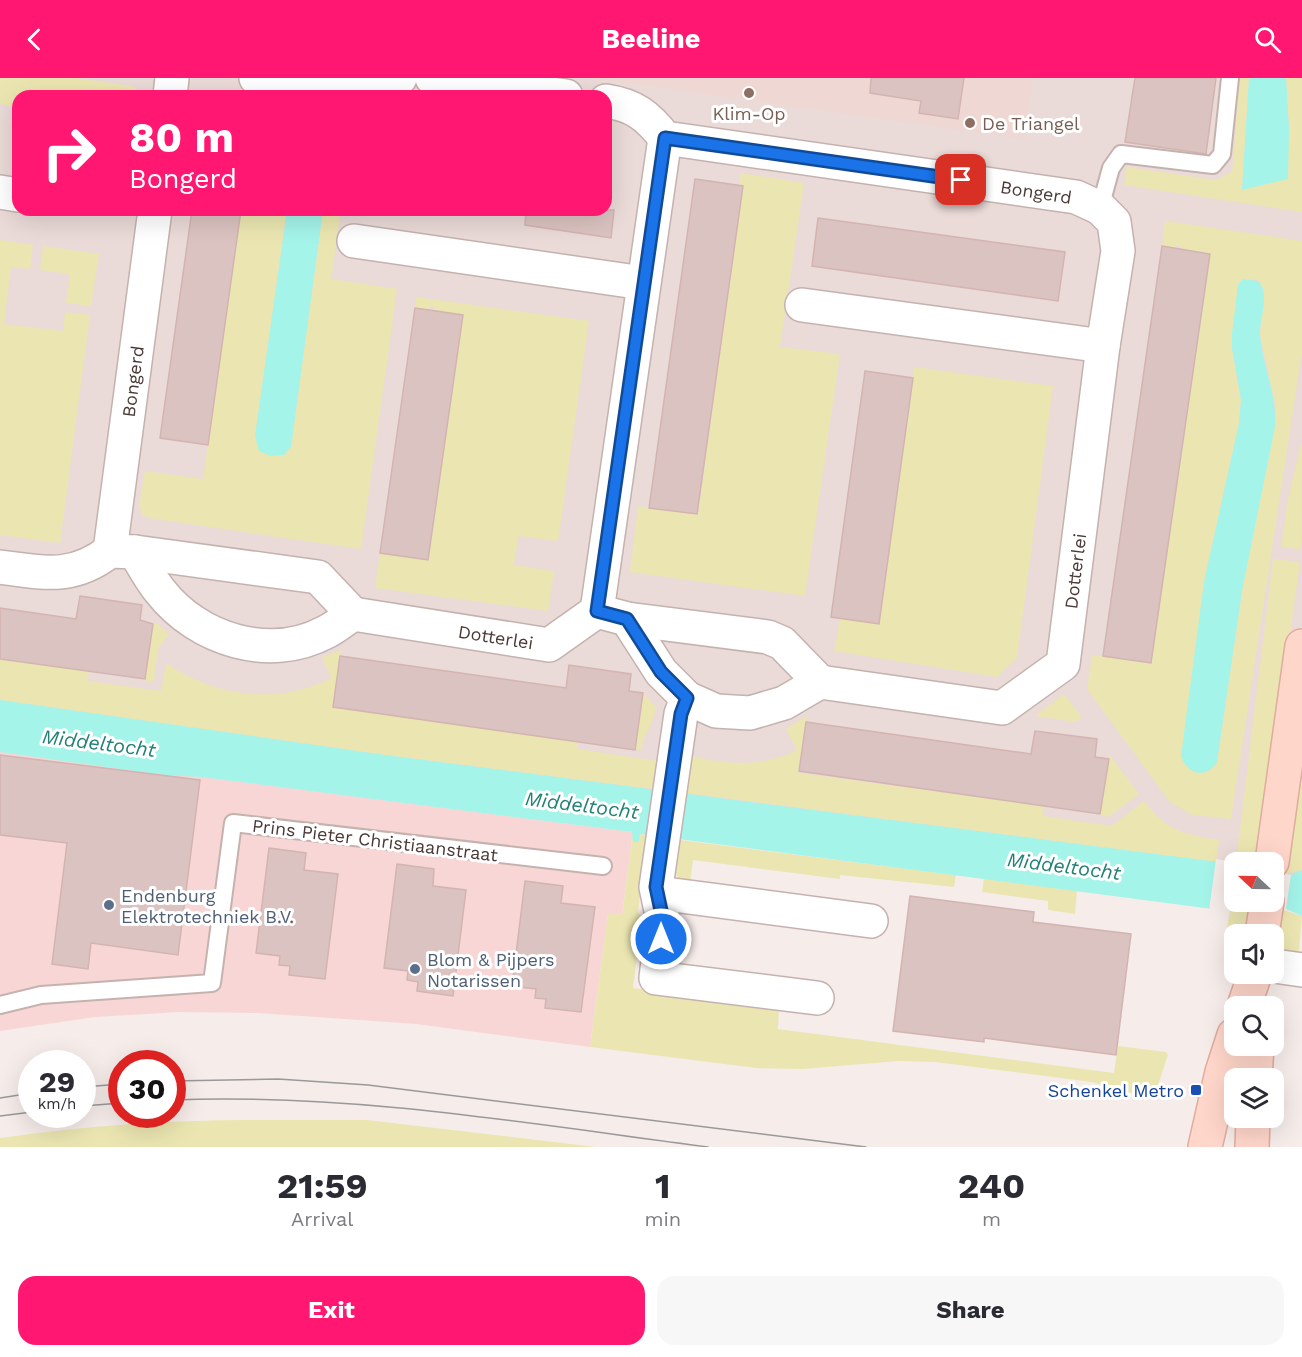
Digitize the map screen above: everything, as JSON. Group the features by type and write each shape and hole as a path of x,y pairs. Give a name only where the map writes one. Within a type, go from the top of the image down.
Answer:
{"street":[{"path":"256,78 343,90"},
{"path":"375,90 388,86 400,78"},
{"path":"432,78 521,90"},
{"path":"612,102 622,104 650,118 665,138 643,283 612,615 661,672 687,698 716,711 750,713 784,703 820,682 782,643 768,637 612,615"},
{"name":"Bongerd","path":"665,138 1076,197 1107,215"},
{"name":"Dotterlei","path":"820,682 1002,708 1063,664 1103,346 1118,251 1107,215"},
{"name":"Bongerd","path":"123,551 146,216"},
{"path":"354,241 643,283"},
{"path":"802,305 1103,346"},
{"path":"0,567 45,573 75,571 123,551 318,577 353,614 325,633 284,644 249,645 211,633 183,615 123,551"},
{"name":"Dotterlei","path":"353,614 549,645 612,615"},
{"path":"1273,852 1302,646"},
{"path":"687,698 681,714 663,842 658,893 663,920 656,978 817,998"},
{"path":"658,893 871,921"},
{"path":"1284,967 1302,970"},
{"path":"1205,1147 1227,1056"},
{"path":"1252,1147 1253,1128"}],"lane":[{"path":"1107,215 1111,168 1121,154 1213,165 1222,154 1230,78"},
{"name":"Prins Pieter Christiaanstraat","path":"0,1005 41,994 212,983 233,823 603,866"}],"shaded area":[{"path":"0,78 1302,78 1302,877 1284,874 1284,852 1224,852 1224,867 0,705"},
{"path":"0,78 76,78 133,86 137,90 12,90 12,106 0,104"},
{"name":"De Triangel","path":"592,78 1033,78 1025,139"},
{"path":"1239,78 1249,78 1242,190 1289,129 1286,78 1302,78 1302,212 1124,185 1126,167 1216,180 1230,173 1233,166"},
{"path":"741,173 804,183 780,347 840,354 805,596 630,572 638,506 698,514 743,186 739,185"},
{"path":"240,216 286,216 255,436 291,447 322,216 340,216 331,279 397,289 361,549 148,518 142,514 139,506 145,471 203,479"},
{"path":"1165,221 1302,241 1302,351 1231,819 1192,815 1170,802 1087,689 1092,655 1151,663 1210,254 1181,249 1181,246 1176,245 1175,248 1162,246","holes":["1252,279 1259,281 1264,290 1260,335 1276,408 1242,591 1217,762 1204,582 1239,423 1241,400 1232,348 1238,285 1239,282"]},
{"path":"0,240 33,245 30,269 11,267 4,324 63,331 65,312 90,315 60,543 0,535"},
{"path":"43,246 99,254 91,306 66,303 70,274 40,270"},
{"path":"416,297 589,321 558,541 518,536 514,565 554,571 548,611 375,588 380,553 428,560 463,315 434,310 433,306 429,306 429,310 415,308"},
{"path":"914,367 1053,386 1017,658 997,677 834,651 840,619 879,623"},
{"path":"1302,441 1301,549 1281,547 1288,499"},
{"path":"1273,559 1300,562 1259,852 1237,852"},
{"path":"153,624 158,624 169,635 158,648 154,681 145,681"},
{"path":"341,650 333,707 578,740 578,749 658,761 653,789 385,755 0,700 0,659 89,671 88,681 161,691 166,663 184,674 225,690 268,694 311,687 331,678 322,657"},
{"path":"643,693 656,707 641,750 635,750"},
{"path":"1064,694 1082,717 1076,722 1035,716"},
{"path":"807,716 799,773 1044,806 1043,816 1112,826 1144,801 1160,819 1177,830 1219,840 1216,862 686,793 692,756 745,763 785,756 797,750 786,729"},
{"path":"0,751 633,832 622,915 608,914 590,1047 416,1024 258,1013 180,1012 95,1017 0,1031"},
{"path":"1302,752 1302,870 1285,874"},
{"path":"1109,754 1139,794 1108,817 1100,815"},
{"path":"633,832 633,842 640,834 647,836 638,912 642,918 633,988 779,1007 778,1029 1114,1073 1118,1046 1166,1052 1168,1055 1156,1091 1143,1096 1092,1082 935,1062 898,1061 803,1069 756,1068 590,1047 608,913 622,915"},
{"path":"680,840 956,875 954,887 840,875 840,879 693,860 690,883 679,879 675,873"},
{"path":"984,878 1077,890 1075,914 1048,910 1048,901 982,892"},
{"path":"1284,910 1302,916 1298,958 1284,956 1284,924 1279,924 1281,912"},
{"path":"1230,912 1250,912 1247,924 1228,924"},
{"path":"367,1120 596,1147 0,1147 0,1138 63,1130 108,1126 108,1128 186,1128 186,1122"}],"water":[{"path":"1249,78 1286,78 1289,129 1288,179 1242,190"},
{"path":"286,216 322,216 291,447 284,455 271,456 259,451 255,436"},
{"path":"1243,279 1258,281 1264,293 1260,335 1274,404 1275,427 1242,591 1217,762 1212,768 1202,773 1192,771 1187,767 1181,756 1204,582 1239,423 1241,400 1232,348 1232,333 1238,285"},
{"name":"Middeltocht","path":"0,700 385,755 1224,863 1224,910 640,834 639,842 633,842 632,832 201,777 163,775 0,752"},
{"name":"Middeltocht","path":"1302,870 1302,916 1284,909 1284,874 1291,875"}],"pier":[{"path":"1216,859 1224,860 1224,912 1209,911"},
{"path":"1284,874 1291,875 1286,909 1284,909"}],"building":[{"path":"871,78 964,78 958,119 919,113 921,101 870,93"},
{"path":"1135,78 1216,78 1206,154 1125,142"},
{"path":"695,179 743,186 697,514 649,508"},
{"path":"612,210 614,210 611,238 525,225 526,216 612,216"},
{"path":"191,216 240,216 208,445 160,438"},
{"path":"818,218 1065,252 1058,301 812,266"},
{"path":"1162,246 1210,254 1151,663 1103,656"},
{"path":"415,308 463,315 428,560 380,553"},
{"path":"865,371 913,378 879,624 831,617"},
{"path":"80,596 142,605 140,620 153,624 145,679 0,659 0,608 76,619"},
{"path":"340,656 566,688 569,665 631,674 629,691 643,693 635,750 333,707"},
{"path":"806,722 1031,754 1035,731 1097,739 1095,757 1109,759 1100,814 799,771"},
{"path":"0,755 200,780 178,955 91,943 88,969 52,964 67,843 0,835"},
{"path":"269,848 306,853 304,870 338,874 325,979 289,975 290,966 279,965 280,956 256,953"},
{"path":"397,864 434,869 433,886 466,890 453,996 417,991 418,982 407,980 408,971 384,968"},
{"path":"525,881 563,886 561,903 595,907 581,1012 545,1008 546,999 535,998 536,989 512,986"},
{"path":"910,896 1034,912 1033,922 1131,934 1116,1055 984,1038 984,1042 893,1031"}],"tram line":[{"path":"186,1081 278,1079 368,1085 866,1147"},
{"path":"96,1086 108,1085"},
{"path":"0,1098 18,1095"},
{"path":"186,1100 307,1101 441,1112 708,1147"},
{"path":"96,1105 108,1104"},
{"path":"0,1116 18,1114"}],"place":[{"name":"Klim-Op","path":"749,93"},
{"name":"De Triangel","path":"970,123"},
{"name":"Endenburg Elektrotechniek B.V.","path":"109,905"},
{"name":"Blom & Pijpers Notarissen","path":"415,969"},
{"name":"Schenkel Metro","path":"1196,1090"}],"route":[{"path":"661,939 663,920 656,887 681,714 687,698 661,672 627,619 597,611 665,138 961,180"}]}
